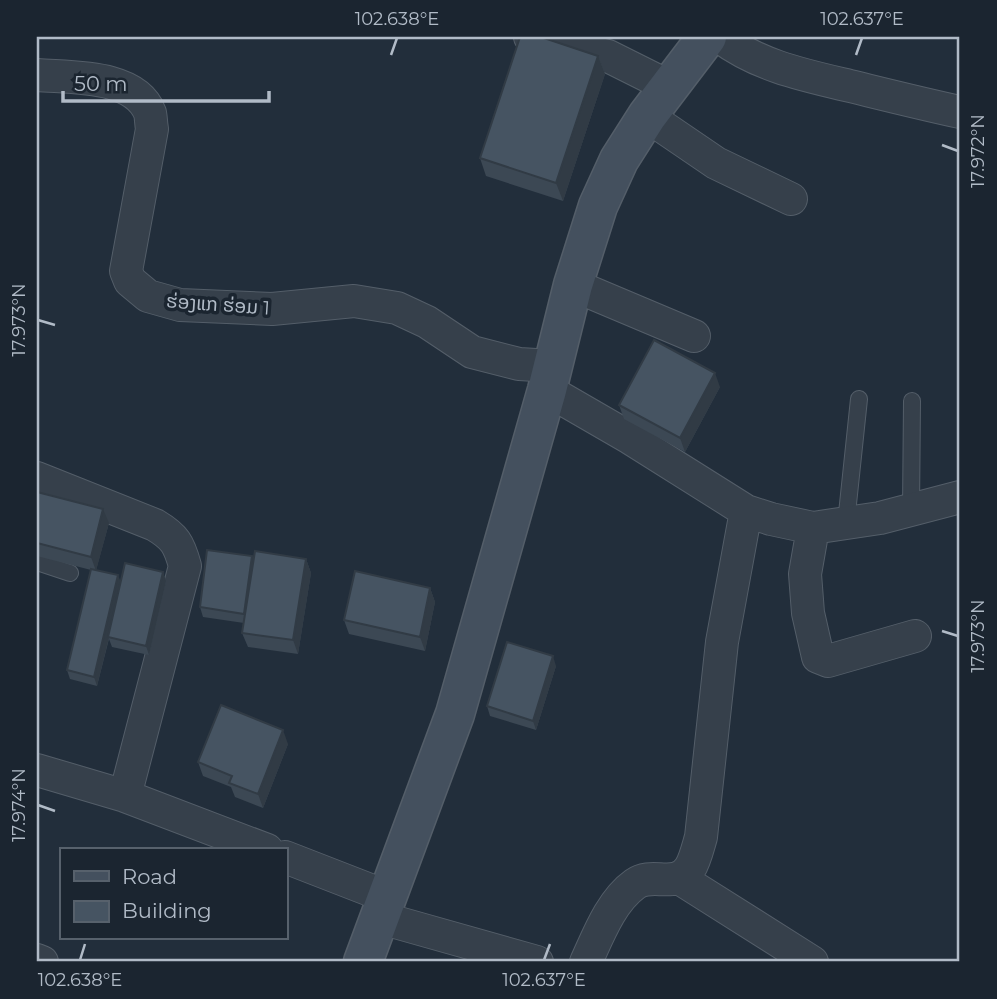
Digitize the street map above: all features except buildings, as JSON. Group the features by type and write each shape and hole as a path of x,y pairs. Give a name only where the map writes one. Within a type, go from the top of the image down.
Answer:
{"street":[{"path":"530,37 608,56 657,101 716,163 791,199"},
{"path":"363,962 455,714 550,378 573,285 603,194 619,160 657,101 707,37"},
{"path":"720,37 761,62 790,72 960,112"},
{"name":"ຮ່ອງແກ ຮ່ອມ 1","path":"37,75 107,81 129,89 140,97 150,113 152,129 126,271 130,281 148,296 180,305 272,309 354,301 397,308 427,322 472,352 519,364 550,378"},
{"path":"573,285 694,337"},
{"path":"550,378 630,438 746,511 813,528 960,497"},
{"path":"37,478 155,525 171,534 185,566 125,796"},
{"path":"586,962 621,897 642,880 654,878 667,881 679,878 690,868 701,837 722,642 746,511"},
{"path":"813,528 805,574 808,613 818,657 828,661 915,636"},
{"path":"37,770 125,796 262,848"},
{"path":"287,858 384,908 537,962"},
{"path":"679,878 812,962"},
{"path":"37,960 42,962"}],"lane":[{"path":"846,523 859,399"},
{"path":"911,509 912,401"},
{"path":"37,562 70,573"}]}
